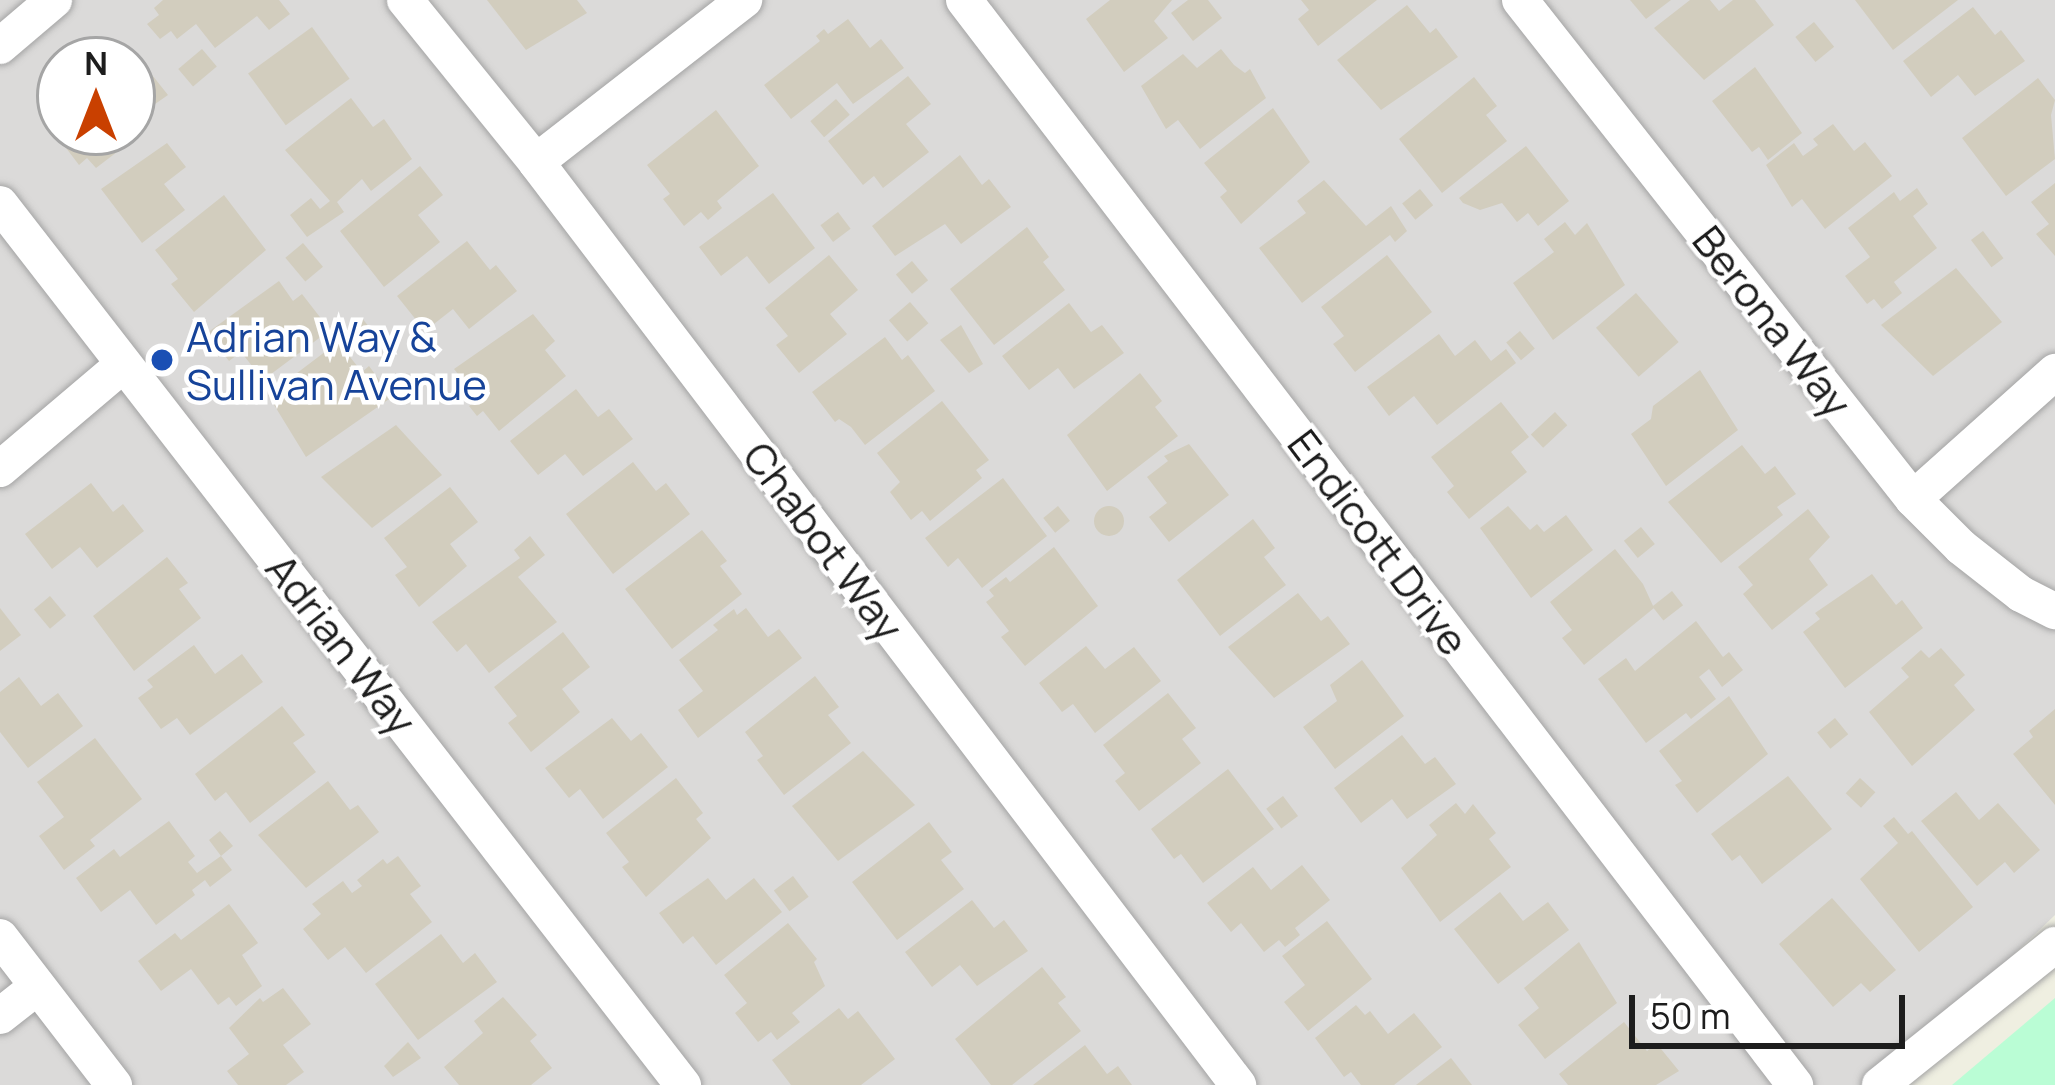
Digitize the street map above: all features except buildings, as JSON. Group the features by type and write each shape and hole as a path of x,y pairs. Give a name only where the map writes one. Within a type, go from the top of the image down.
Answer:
{"street":[{"path":"0,46 54,0"},
{"name":"Chabot Way","path":"405,0 536,162 1238,1085"},
{"path":"536,162 744,0"},
{"name":"Endicott Drive","path":"964,0 1795,1085"},
{"name":"Berona Way","path":"1520,0 1912,499 1961,548 2021,594 2055,611"},
{"name":"Adrian Way","path":"0,203 683,1085"},
{"path":"0,469 124,364"},
{"path":"1912,499 2055,372"},
{"path":"0,937 114,1085"},
{"path":"1880,1085 2055,945"},
{"path":"0,1016 37,987"}],"shaded area":[{"path":"0,0 2055,0 2055,915 1877,1085 0,1085"}],"green space":[{"path":"2055,998 2055,1085 1952,1085"}],"place":[{"name":"Adrian Way & Sullivan Avenue","path":"162,360"}]}
